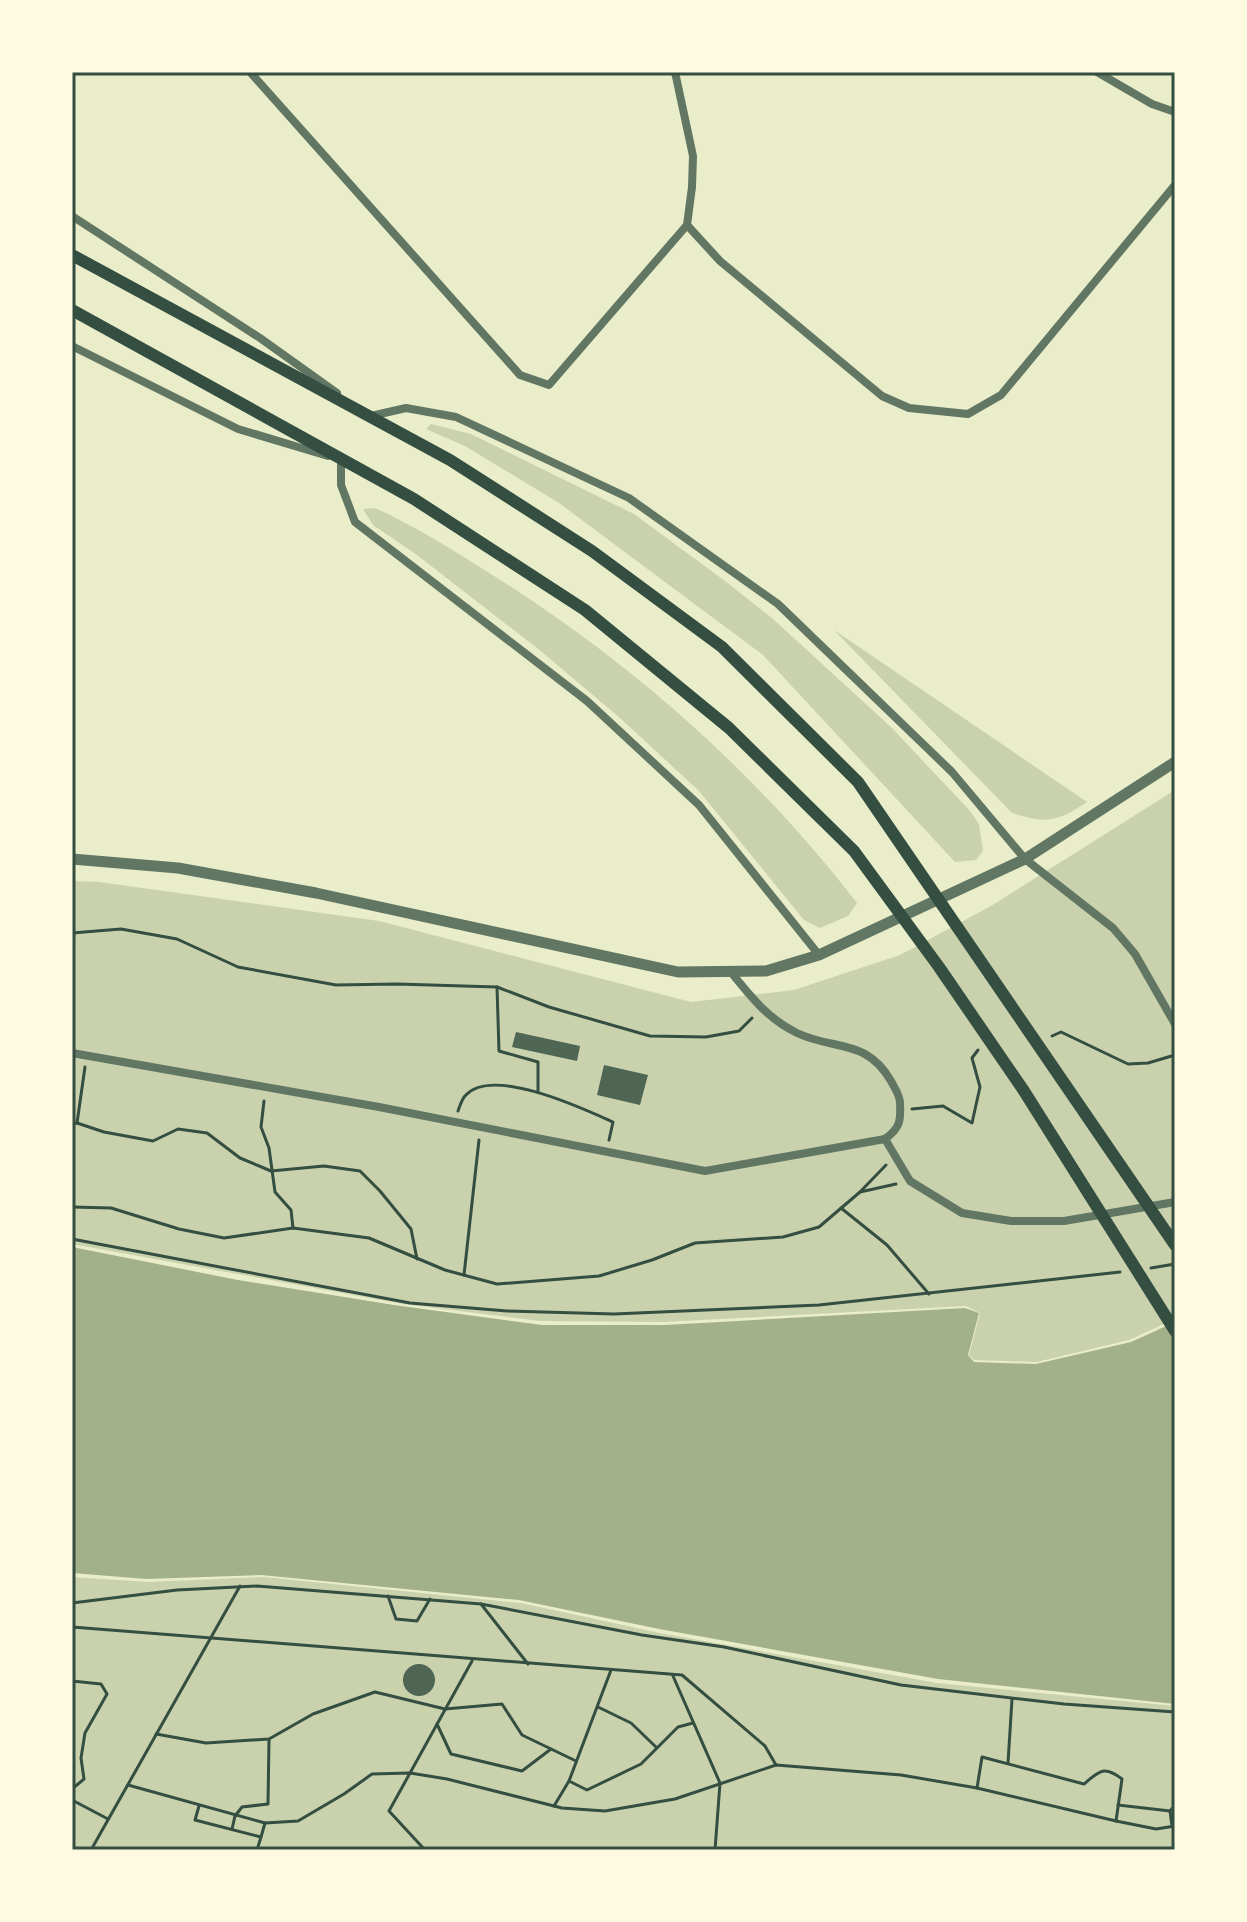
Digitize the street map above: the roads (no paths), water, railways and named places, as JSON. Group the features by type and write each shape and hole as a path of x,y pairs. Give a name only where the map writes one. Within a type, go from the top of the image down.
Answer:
{"main road":[{"path":"72,255 450,460 592,551 722,647 858,782 1175,1245"},
{"path":"72,310 414,499 585,610 729,728 854,851 1024,1091 1175,1331"}],"street":[{"path":"250,72 520,375 549,385 687,225 693,156 675,72"},
{"path":"1097,72 1152,104 1175,112"},
{"path":"687,225 720,261 882,396 909,408 968,414 1001,395 1175,185"},
{"path":"72,216 260,338 369,416 406,408 456,417 629,498 778,604 952,772 1025,859 1113,928 1135,954 1175,1024"},
{"path":"72,346 238,429 342,460 341,485 355,522 587,701 699,805 819,955"},
{"path":"72,859 178,868 316,893 678,972 766,971 819,955 1025,859 1175,762"},
{"path":"72,1053 705,1171 885,1139 897,1130 901,1120 900,1097 883,1067 860,1049 798,1034 760,1009 730,971"},
{"path":"885,1139 910,1181 962,1213 1011,1221 1064,1221 1175,1202"}]}
